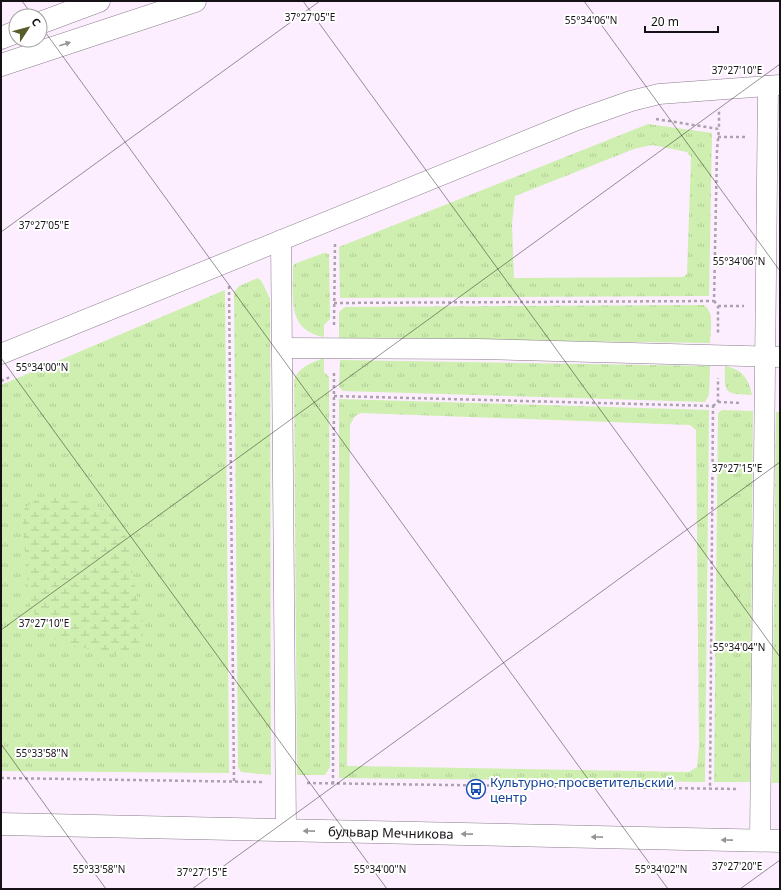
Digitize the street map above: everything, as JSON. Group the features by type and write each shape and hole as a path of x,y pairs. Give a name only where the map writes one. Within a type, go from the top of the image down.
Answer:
{"street":[{"path":"48,20 99,1"},
{"path":"1,65 195,1"},
{"path":"1,354 584,117 631,101 659,94 774,86 773,357 760,790 770,841"},
{"path":"281,240 286,830"},
{"path":"282,348 478,349 773,357"},
{"name":"бульвар Мечникова","path":"1,824 770,841"}],"path":[{"path":"334,303 714,301 717,150 720,89"},
{"path":"652,118 719,129"},
{"path":"333,784 334,303 335,244 342,241"},
{"path":"229,284 234,782"},
{"path":"334,396 713,406 710,789"},
{"path":"1,778 760,790"}],"green space":[{"path":"648,124 712,133 709,296 340,298 339,247","holes":["652,145 687,152 691,157 687,274 683,277 514,278 512,224 515,196 634,149"]},
{"path":"324,253 329,254 330,319 324,325 324,337 312,334 304,328 298,320 293,302 293,269 294,264"},
{"path":"258,278 262,282 270,299 271,775 241,772 238,767 234,292 239,286"},
{"path":"225,290 229,773 1,771 1,385"},
{"path":"704,305 711,317 710,343 339,338 339,312 345,307"},
{"path":"324,358 324,372 329,377 330,767 325,775 297,775 294,380 299,371 303,368 310,363"},
{"path":"340,360 710,366 709,395 705,402 343,391 339,387"},
{"path":"725,366 731,367 744,376 749,384 752,395 736,394 728,391 725,382"},
{"path":"339,399 709,410 705,782 339,778","holes":["361,413 690,425 696,430 699,746 697,767 689,772 347,766 350,425 355,416"]},
{"path":"722,410 753,411 750,782 714,782 718,413"},
{"path":"776,412 780,412 780,783 772,783"},
{"path":"57,496 103,509 116,521 128,540 133,577 144,630 140,647 119,655 60,643 41,627 30,604 23,530 23,510 38,498"}],"place":[{"name":"Культурно-просветительский центр","path":"476,789"}]}
